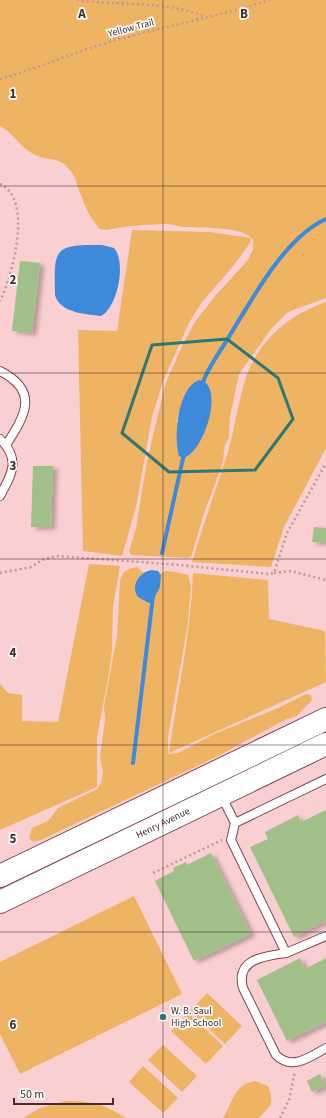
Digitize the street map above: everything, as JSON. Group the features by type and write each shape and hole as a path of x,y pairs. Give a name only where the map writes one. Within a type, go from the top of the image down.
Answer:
{"main road":[{"name":"Henry Avenue","path":"0,902 145,832 216,784 326,719"},
{"name":"Henry Avenue","path":"0,876 216,784 326,744"}],"lane":[{"path":"0,371 21,385 26,407 20,424 3,442 10,449 13,463 11,476 0,496"},
{"path":"235,823 326,779"},
{"path":"216,784 235,823 231,840 286,953"},
{"path":"326,936 286,953 262,957 250,962 242,974 241,980 276,1055 286,1063 296,1063 326,1048"}],"path":[{"path":"77,0 145,3 186,7 206,17"},
{"name":"Yellow Trail","path":"0,79 28,72 87,48 270,0"},
{"path":"0,184 10,193 14,200 17,210 18,227 15,254 9,281 0,301"},
{"path":"274,573 287,533 326,463"},
{"path":"0,573 31,567 42,560 56,556 153,563 268,574 292,571 326,580"},
{"path":"154,873 232,835"},
{"path":"280,1118 289,1100 296,1063"}],"highlighted area":[{"path":"227,339 278,378 293,419 255,470 169,472 122,433 152,345"}],"shaded area":[{"path":"0,0 326,0 326,298 288,312 271,329 239,374 230,417 229,437 225,445 222,466 204,513 191,557 131,555 129,552 136,528 147,461 165,385 182,346 195,322 215,296 248,260 253,249 253,240 249,235 232,230 183,227 167,224 134,226 107,230 100,229 89,213 75,178 69,169 58,161 30,152 0,126","holes":["187,390 211,400 204,433 176,422"]},
{"path":"132,230 210,232 251,238 250,243 230,270 202,302 189,323 163,381 152,417 136,507 122,556 83,551 78,330 117,331"},
{"path":"326,302 326,448 284,527 271,567 192,562 228,452 243,387 255,358 263,345 285,324 297,315"},
{"path":"89,564 120,566 113,607 112,650 109,673 97,737 97,787 0,830 0,684 8,693 22,695 22,721 58,722"},
{"path":"137,567 144,573 139,578 160,587 161,573 166,571 188,575 191,586 188,623 168,736 168,754 178,753 214,734 278,708 306,694 311,695 312,700 297,716 285,720 216,757 41,840 33,842 29,838 32,828 48,821 58,808 97,789 101,783 103,772 100,757 105,720 104,706 117,636 120,581 126,571"},
{"path":"193,573 268,580 269,619 325,631 326,682 169,753 187,641"},
{"path":"134,896 182,994 20,1074 0,1034 0,962"},
{"path":"207,993 242,1026 225,1044 190,1011"},
{"path":"188,1013 223,1046 206,1064 171,1031"},
{"path":"163,1045 197,1076 182,1092 148,1060"},
{"path":"143,1066 178,1098 163,1113 129,1082"},
{"path":"255,1081 268,1086 271,1097 271,1104 269,1107 259,1118 223,1118 238,1090 242,1086"},
{"path":"65,1101 82,1101 97,1104 119,1113 126,1118 23,1118 40,1108"}],"water":[{"path":"102,245 114,248 118,255 120,264 120,274 116,295 112,304 101,316 74,312 62,306 55,295 55,268 60,252 65,248 74,246"},
{"path":"199,380 207,384 211,393 209,419 198,444 191,453 183,458 179,456 177,448 177,425 179,414 186,392 192,384"},
{"path":"152,570 158,571 161,575 160,587 152,602 149,603 138,597 135,584 143,574"}],"building":[{"path":"20,261 40,263 32,333 12,331"},
{"path":"33,466 53,466 51,527 31,527"},
{"path":"314,527 326,528 326,543 312,542"},
{"path":"326,810 326,921 294,937 250,847 268,839 265,832 298,815 301,822"},
{"path":"211,853 251,934 194,961 155,881 174,871 173,868 186,862 187,865"},
{"path":"300,958 305,969 326,958 326,1022 287,1041 257,980"},
{"path":"320,1074 325,1086 312,1092 307,1081"}],"waterway":[{"path":"202,385 211,366 271,270 297,240 311,228 326,219"},
{"path":"162,553 184,454"},
{"path":"133,763 153,596"}],"place":[{"name":"W. B. Saul High School","path":"163,1017"}]}
